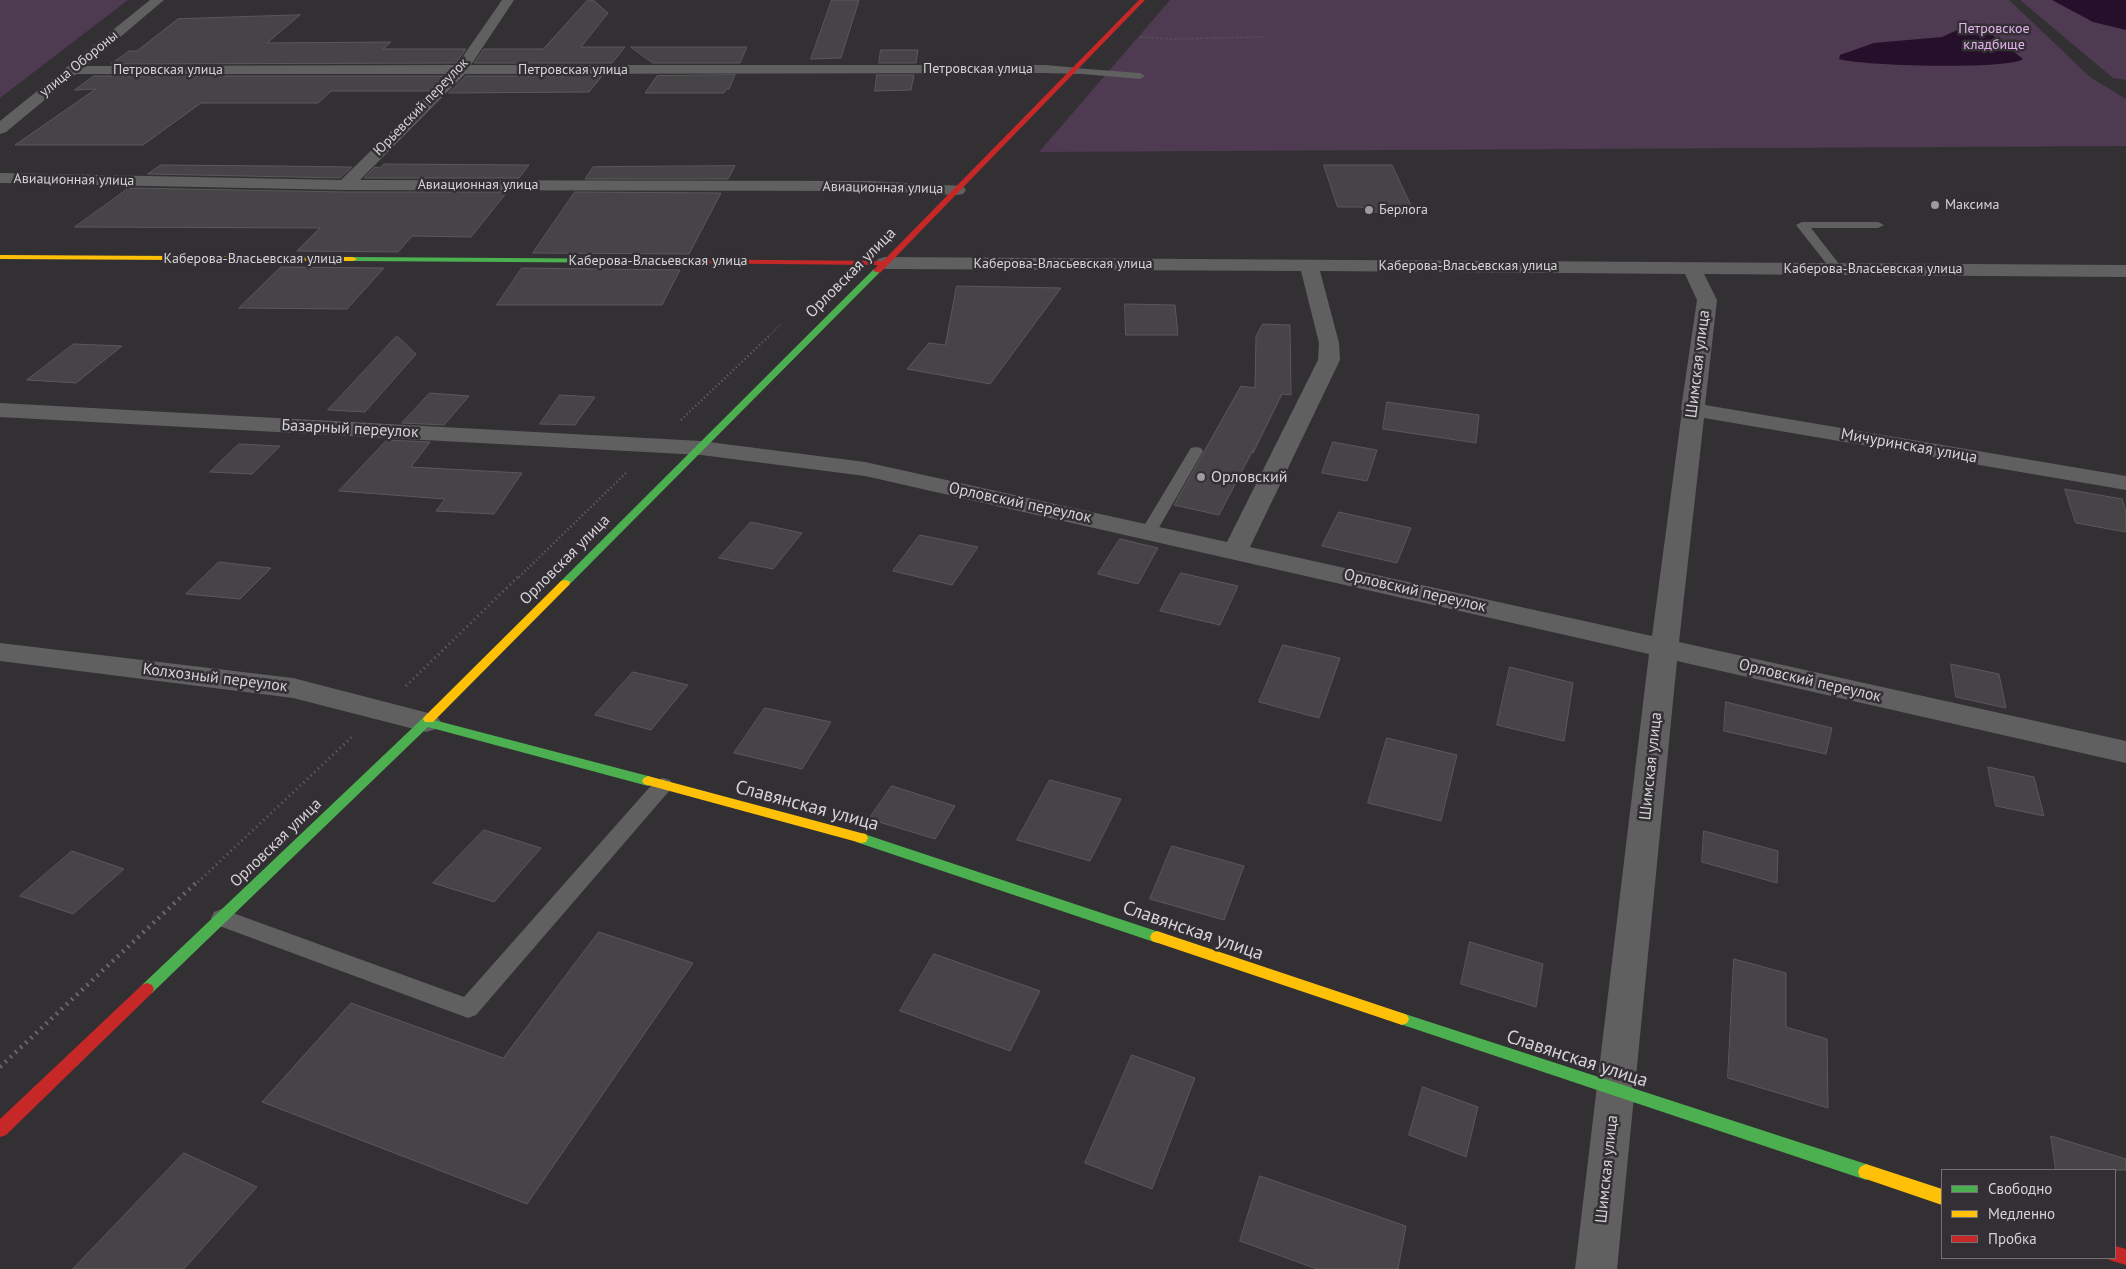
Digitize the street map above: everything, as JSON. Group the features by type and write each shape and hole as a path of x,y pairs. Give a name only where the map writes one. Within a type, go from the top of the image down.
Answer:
{"street":[{"name":"улица Обороны","path":"0,129 158,0"},
{"name":"Юрьевский переулок","path":"345,185 461,70 508,0"},
{"name":"Орловская улица","path":"0,1130 426,722 957,190 1142,0"},
{"name":"Петровская улица","path":"71,70 1046,68 1074,71"},
{"name":"Авиационная улица","path":"0,178 345,185 870,186 957,190"},
{"name":"Каберова-Власьевская улица","path":"0,257 2126,271"},
{"path":"1235,551 1329,360 1329,343 1309,265"},
{"name":"Шимская улица","path":"1596,1269 1664,648 1692,409 1707,300 1690,267"},
{"name":"Мичуринская улица","path":"1692,409 2126,482"},
{"name":"Базарный переулок","path":"0,410 701,448"},
{"name":"Орловский переулок","path":"701,448 865,468 2126,752"},
{"name":"Колхозный переулок","path":"0,652 293,688 426,722"},
{"name":"Славянская улица","path":"426,722 856,836 1615,1090 1941,1197"}],"lane":[{"path":"1074,71 1140,76"},
{"path":"1837,269 1802,225 1878,225"},
{"path":"1149,531 1196,451"},
{"path":"222,918 468,1008 664,785"}],"path":[{"path":"1109,34 1170,39 1264,37"},
{"path":"0,1067 381,710 782,323"}],"green space":[{"path":"0,0 128,0 0,98"},
{"name":"Петровское кладбище","path":"1170,0 2009,0 2090,77 2126,99 2126,146 1039,152"},
{"path":"2020,0 2126,0 2126,80 2113,78"}],"shaded area":[{"path":"2052,0 2126,0 2126,30 2093,22"},
{"path":"1964,27 1972,27 1990,33 2023,59 1991,65 1933,66 1875,64 1839,59 1840,55 1874,43 1942,37"}],"building":[{"path":"588,0 593,0 608,13 581,47 625,47 612,63 474,63 484,49 543,49"},
{"path":"832,0 859,0 841,58 811,59"},
{"path":"300,15 267,43 391,42 383,49 466,49 456,63 111,64 129,51 137,51 178,19"},
{"path":"631,47 747,47 740,63 653,63"},
{"path":"881,50 918,50 916,63 879,63"},
{"path":"735,75 729,89 726,89 724,93 645,93 657,76"},
{"path":"877,75 914,75 911,90 875,91"},
{"path":"94,76 444,76 429,91 331,91 318,103 201,103 143,145 15,145 96,89 75,90"},
{"path":"466,76 602,76 589,92 449,93"},
{"path":"384,164 529,165 519,178 364,178 375,167 380,168"},
{"path":"161,165 352,167 340,178 148,174"},
{"path":"1324,165 1392,165 1414,212 1373,212 1361,207 1338,207"},
{"path":"735,166 728,179 585,179 593,167"},
{"path":"129,188 345,192 507,192 471,237 412,236 398,252 297,251 320,228 75,227"},
{"path":"575,192 721,193 689,254 533,253"},
{"path":"281,267 384,268 347,309 239,308"},
{"path":"522,268 680,270 662,305 497,305"},
{"path":"957,286 1061,288 990,384 907,369 929,343 945,345"},
{"path":"1125,304 1175,305 1178,335 1126,335"},
{"path":"1263,324 1290,325 1291,395 1282,394 1253,453 1253,450 1219,515 1174,505 1241,386 1255,388 1256,337"},
{"path":"397,336 416,354 365,412 328,410"},
{"path":"74,344 122,346 76,383 27,380"},
{"path":"430,393 469,396 444,425 402,423"},
{"path":"560,395 595,397 575,425 540,424"},
{"path":"1387,402 1479,415 1476,443 1383,429"},
{"path":"387,440 430,442 411,467 522,473 494,514 436,511 445,499 339,491"},
{"path":"1333,442 1377,450 1367,481 1322,473"},
{"path":"239,444 280,446 252,474 210,472"},
{"path":"2065,489 2122,499 2126,512 2126,532 2076,523"},
{"path":"1339,512 1411,528 1397,563 1322,546"},
{"path":"751,522 802,533 773,569 719,558"},
{"path":"920,535 978,547 952,585 893,571"},
{"path":"1120,539 1158,548 1138,584 1098,574"},
{"path":"219,562 271,568 240,599 186,594"},
{"path":"1181,573 1238,586 1220,625 1160,611"},
{"path":"1283,645 1340,658 1319,718 1259,702"},
{"path":"1951,664 1999,674 2006,708 1956,697"},
{"path":"1510,667 1573,683 1564,741 1497,725"},
{"path":"633,672 688,685 651,730 595,715"},
{"path":"1726,702 1832,728 1826,754 1724,731"},
{"path":"765,708 831,722 802,769 734,753"},
{"path":"1387,738 1457,755 1441,821 1368,803"},
{"path":"1988,767 2034,777 2044,816 1996,806"},
{"path":"1050,780 1121,799 1090,861 1017,840"},
{"path":"892,786 955,806 935,839 869,819"},
{"path":"484,830 541,848 494,902 433,883"},
{"path":"1704,831 1778,851 1777,883 1702,862"},
{"path":"1172,846 1244,866 1224,920 1150,899"},
{"path":"72,851 124,869 73,914 20,896"},
{"path":"599,932 693,963 527,1204 262,1102 351,1003 503,1058"},
{"path":"1470,942 1543,964 1536,1007 1461,984"},
{"path":"934,954 1040,991 1010,1051 900,1011"},
{"path":"1734,959 1786,973 1786,1027 1827,1039 1828,1108 1728,1078"},
{"path":"1132,1055 1195,1078 1152,1189 1085,1163"},
{"path":"1423,1087 1478,1107 1466,1157 1409,1135"},
{"path":"2051,1136 2126,1159 2126,1170 2056,1169"},
{"path":"184,1153 257,1187 184,1269 73,1269"},
{"path":"1260,1176 1406,1226 1398,1269 1317,1269 1240,1241"}],"traffic: fast":[{"path":"353,259 662,261"},
{"path":"565,583 877,271"},
{"path":"147,989 429,719"},
{"path":"426,722 648,781"},
{"path":"861,838 1157,937"},
{"path":"1402,1019 1866,1172"}],"traffic: slow":[{"path":"0,257 353,259"},
{"path":"429,719 565,583"},
{"path":"648,781 861,838"},
{"path":"1157,937 1402,1019"},
{"path":"1866,1172 1941,1197"}],"traffic: jam":[{"path":"877,271 1142,0"},
{"path":"662,261 885,263"},
{"path":"0,1130 147,989"},
{"path":"2116,1254 2126,1257"}],"place":[{"name":"Максима","path":"1935,205"},
{"name":"Берлога","path":"1369,210"},
{"name":"Орловский","path":"1201,477"}]}
